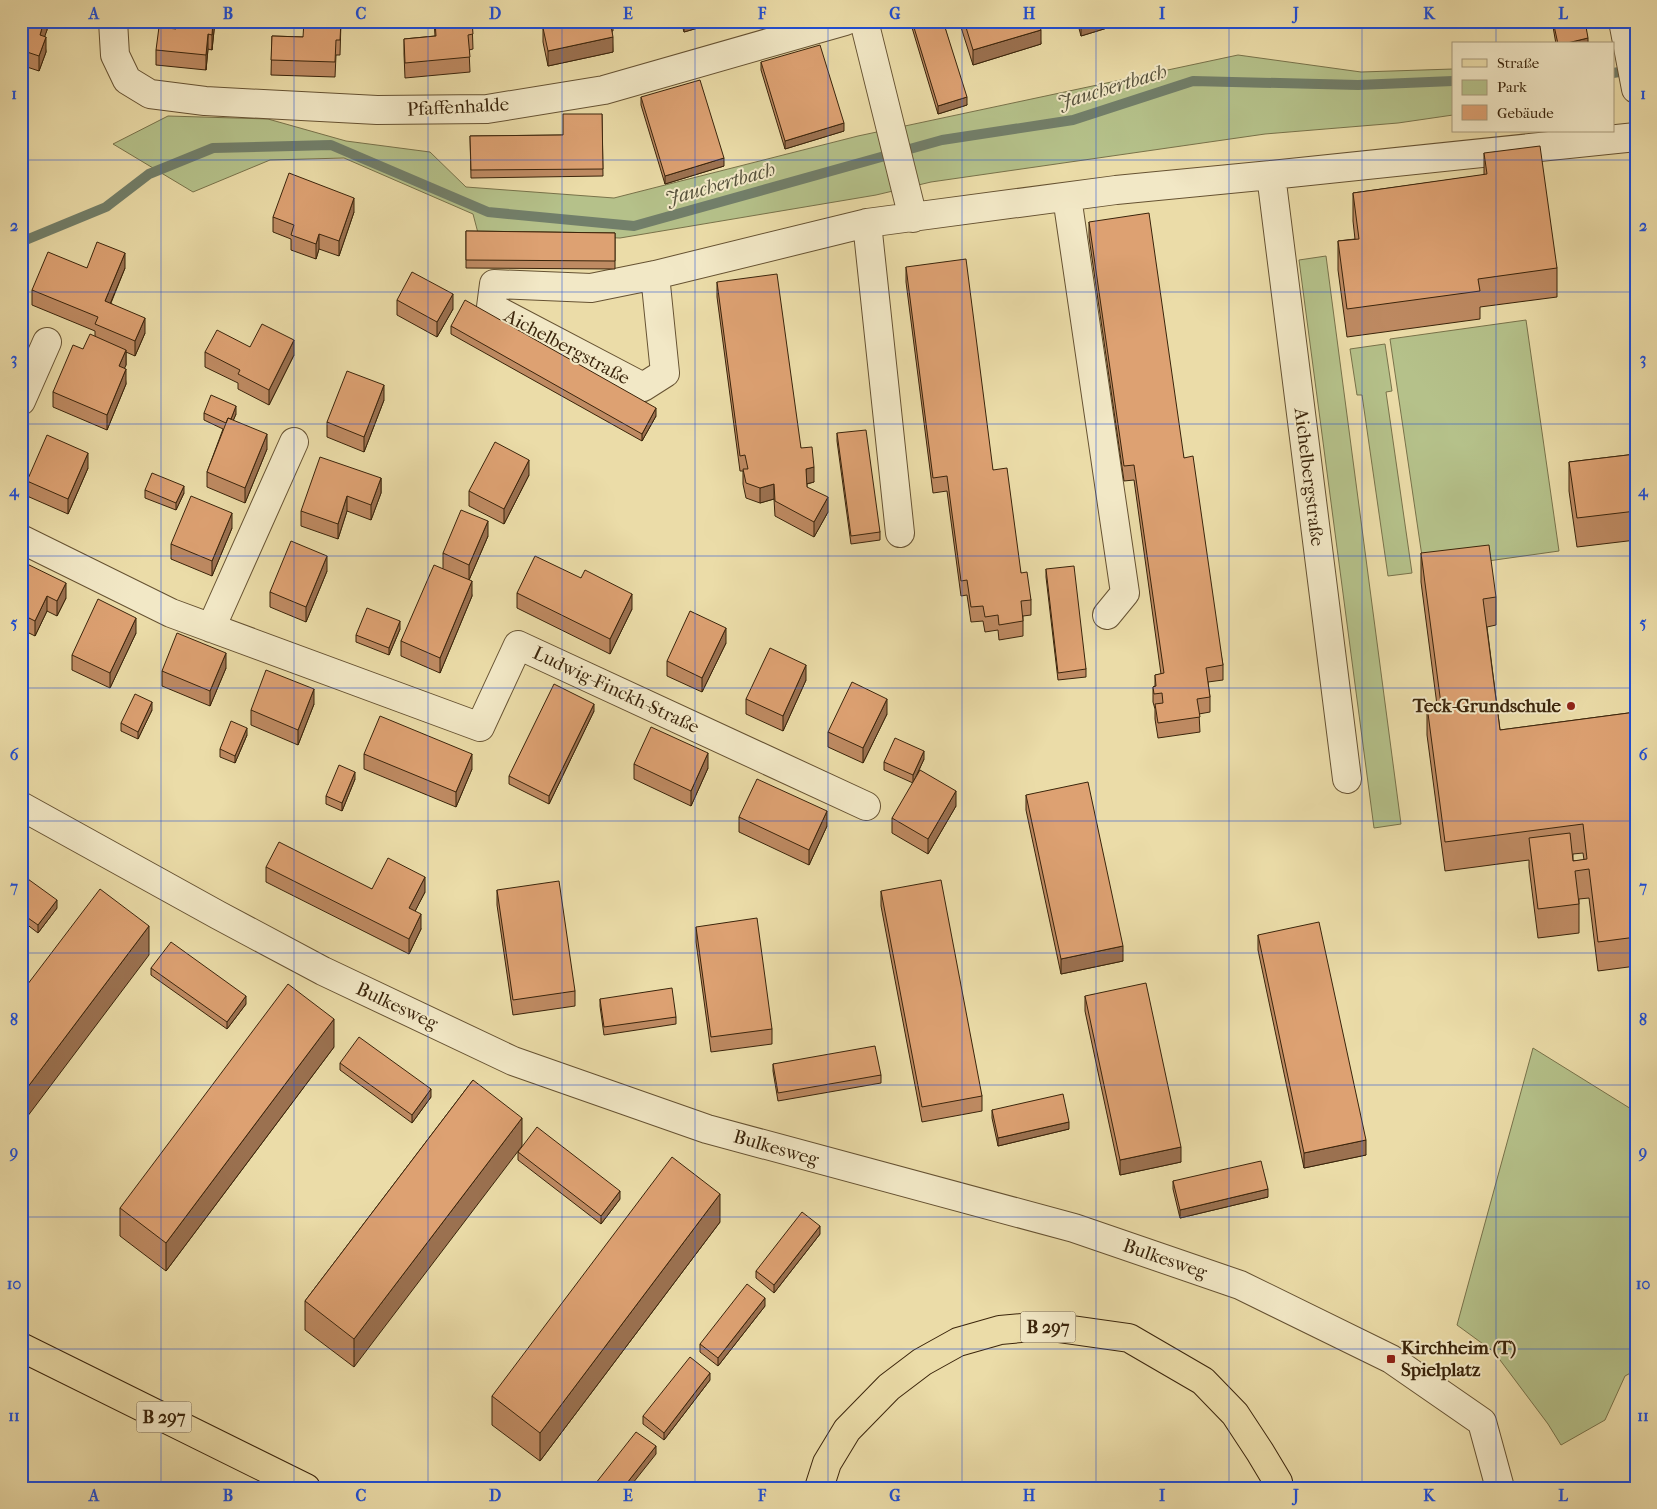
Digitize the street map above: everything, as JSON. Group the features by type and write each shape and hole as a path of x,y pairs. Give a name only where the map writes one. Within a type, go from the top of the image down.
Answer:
{"main road":[{"name":"B 297","path":"819,1488 827,1463 847,1430 889,1388 922,1362 958,1342 1000,1330 1044,1326 1129,1338 1203,1381 1235,1414 1278,1482 1279,1488"},
{"name":"B 297","path":"21,1347 306,1488"}],"street":[{"name":"Pfaffenhalde","path":"114,21 115,55 127,80 150,94 205,101 377,110 488,109 604,90 833,23"},
{"path":"864,21 911,208"},
{"path":"1625,33 1636,89"},
{"name":"Aichelbergstraße","path":"655,275 665,373 643,386 492,307 494,284 591,288 655,275 867,224 911,208 1067,196 1636,137"},
{"name":"Aichelbergstraße","path":"1271,175 1347,779"},
{"path":"1067,196 1125,593 1107,615"},
{"path":"867,224 900,533"},
{"path":"21,401 48,342"},
{"path":"211,628 294,442"},
{"name":"Ludwig-Finckh-Straße","path":"21,538 171,613 480,727 518,645 866,806"},
{"name":"Bulkesweg","path":"21,806 210,911 323,971 513,1061 707,1128 1074,1228 1240,1285 1391,1359 1482,1422 1500,1488"}],"green space":[{"path":"1238,55 1361,72 1452,69 1452,115 1398,123 1265,134 931,182 876,195 620,238 478,233 473,214 344,158 270,160 193,192 113,144 168,116 268,119 346,141 430,152 466,187 614,198 858,136"},
{"path":"1326,256 1401,824 1374,828 1299,260"},
{"path":"1526,320 1559,551 1424,570 1390,339"},
{"path":"1385,344 1392,391 1386,392 1412,573 1388,576 1362,395 1357,395 1350,349"},
{"path":"1533,1048 1636,1112 1636,1370 1625,1376 1605,1420 1561,1445 1548,1424 1494,1352 1457,1325"}],"building":[{"path":"21,21 44,21 40,35 46,37 39,56 21,50"},
{"path":"177,21 213,21 212,35 208,34 206,55 156,50 159,27 176,29"},
{"path":"304,21 341,21 340,40 336,40 335,62 271,60 272,36 303,37"},
{"path":"435,21 472,21 473,34 468,35 470,57 405,63 404,39 436,36"},
{"path":"574,21 610,21 613,37 548,51 543,28"},
{"path":"912,21 943,21 967,97 938,106"},
{"path":"964,21 1038,21 1041,30 973,50"},
{"path":"1553,21 1585,21 1588,38 1571,42 1558,42"},
{"path":"820,45 844,123 785,141 761,62"},
{"path":"700,80 724,158 665,176 641,97"},
{"path":"563,114 602,114 603,169 471,170 470,136 563,135"},
{"path":"1540,146 1557,268 1478,279 1480,291 1347,309 1338,241 1359,239 1353,193 1487,174 1484,153"},
{"path":"289,173 354,198 339,241 319,234 316,244 291,235 294,225 273,217"},
{"path":"1149,213 1184,458 1193,456 1223,665 1206,668 1210,697 1197,699 1200,717 1158,723 1155,704 1163,703 1162,693 1154,694 1153,687 1156,686 1155,675 1164,673 1134,465 1124,466 1089,222"},
{"path":"466,231 615,233 615,261 466,260"},
{"path":"97,242 125,253 105,301 145,318 135,341 95,324 98,317 32,290 48,252 87,268"},
{"path":"966,259 993,470 1007,468 1021,573 1027,572 1031,600 1021,601 1023,621 999,625 998,615 985,617 983,606 971,607 967,580 961,581 947,476 933,478 906,267"},
{"path":"412,272 453,294 437,322 397,300"},
{"path":"777,274 801,448 812,447 814,467 806,469 807,487 828,497 814,522 775,501 774,484 760,488 746,483 743,469 748,469 745,455 740,456 717,282"},
{"path":"465,300 656,408 642,434 451,326"},
{"path":"262,324 294,340 269,390 238,374 240,370 205,352 217,330 250,347"},
{"path":"90,334 126,350 119,366 126,369 107,415 53,392 73,345 83,349"},
{"path":"347,371 384,385 364,437 327,422"},
{"path":"211,395 236,406 231,419 228,418 226,423 204,413"},
{"path":"228,418 267,434 245,488 207,472"},
{"path":"866,430 880,532 851,536 837,433"},
{"path":"47,435 88,453 68,499 27,481"},
{"path":"495,442 529,460 504,509 469,491"},
{"path":"1636,454 1636,511 1577,518 1569,462"},
{"path":"320,457 381,478 371,505 347,496 338,524 301,511"},
{"path":"152,473 184,486 176,503 145,490"},
{"path":"191,496 232,513 212,561 171,544"},
{"path":"461,510 488,521 469,565 443,553"},
{"path":"291,541 327,556 306,607 270,592"},
{"path":"1489,545 1496,597 1483,599 1500,730 1636,712 1636,784 1633,784 1636,808 1636,937 1598,942 1589,869 1575,871 1579,904 1538,909 1529,838 1570,833 1573,861 1587,859 1583,824 1445,842 1427,706 1441,704 1421,553"},
{"path":"535,556 581,578 585,570 632,594 610,639 517,593"},
{"path":"21,561 66,583 57,601 47,596 35,621 21,614"},
{"path":"434,565 472,581 440,658 401,641"},
{"path":"1074,566 1086,669 1058,673 1046,569"},
{"path":"98,599 136,618 110,673 72,655"},
{"path":"367,608 400,621 389,648 356,635"},
{"path":"690,611 726,628 702,678 667,661"},
{"path":"177,633 226,653 210,691 162,671"},
{"path":"770,648 806,665 783,716 746,699"},
{"path":"266,670 314,689 298,730 251,710"},
{"path":"852,682 887,699 863,748 828,732"},
{"path":"554,684 594,704 549,796 509,776"},
{"path":"135,694 152,702 138,732 121,723"},
{"path":"380,716 472,754 456,792 364,754"},
{"path":"231,721 247,728 235,756 220,749"},
{"path":"651,727 708,753 691,791 634,764"},
{"path":"895,738 924,751 913,775 884,762"},
{"path":"339,765 355,772 342,803 326,796"},
{"path":"920,770 956,791 928,839 892,818"},
{"path":"757,779 827,811 809,850 739,817"},
{"path":"1088,782 1123,946 1061,959 1026,795"},
{"path":"279,842 372,889 388,858 425,877 409,908 421,914 409,939 266,867"},
{"path":"21,874 57,900 38,925 21,913"},
{"path":"941,880 982,1096 922,1107 881,891"},
{"path":"559,881 575,991 513,1000 497,890"},
{"path":"100,889 149,926 21,1096 21,993"},
{"path":"757,918 772,1029 711,1037 696,927"},
{"path":"1319,922 1366,1140 1304,1153 1258,935"},
{"path":"171,942 246,996 227,1022 151,968"},
{"path":"1146,983 1181,1147 1120,1160 1085,996"},
{"path":"288,984 334,1019 166,1243 120,1208"},
{"path":"672,988 676,1017 604,1027 600,999"},
{"path":"359,1037 431,1089 412,1115 340,1063"},
{"path":"875,1046 881,1075 778,1093 773,1064"},
{"path":"473,1080 522,1118 354,1339 305,1301"},
{"path":"1063,1094 1069,1122 998,1138 992,1110"},
{"path":"537,1127 620,1191 601,1216 518,1152"},
{"path":"672,1157 720,1194 540,1433 492,1396"},
{"path":"1261,1161 1268,1189 1180,1210 1173,1181"},
{"path":"802,1212 820,1226 774,1285 756,1271"},
{"path":"747,1284 765,1298 718,1358 700,1344"},
{"path":"690,1357 710,1373 664,1433 643,1416"},
{"path":"636,1432 656,1446 623,1488 592,1488"}],"waterway":[{"name":"Jauchertbach","path":"1614,73 1632,70"},
{"name":"Jauchertbach","path":"21,242 106,207 149,174 213,148 331,145 488,212 634,226 942,140 1073,120 1193,81 1358,85 1452,81"}],"place":[{"name":"Teck-Grundschule","path":"1571,706"},
{"name":"Kirchheim (T) Spielplatz","path":"1391,1359"}]}
